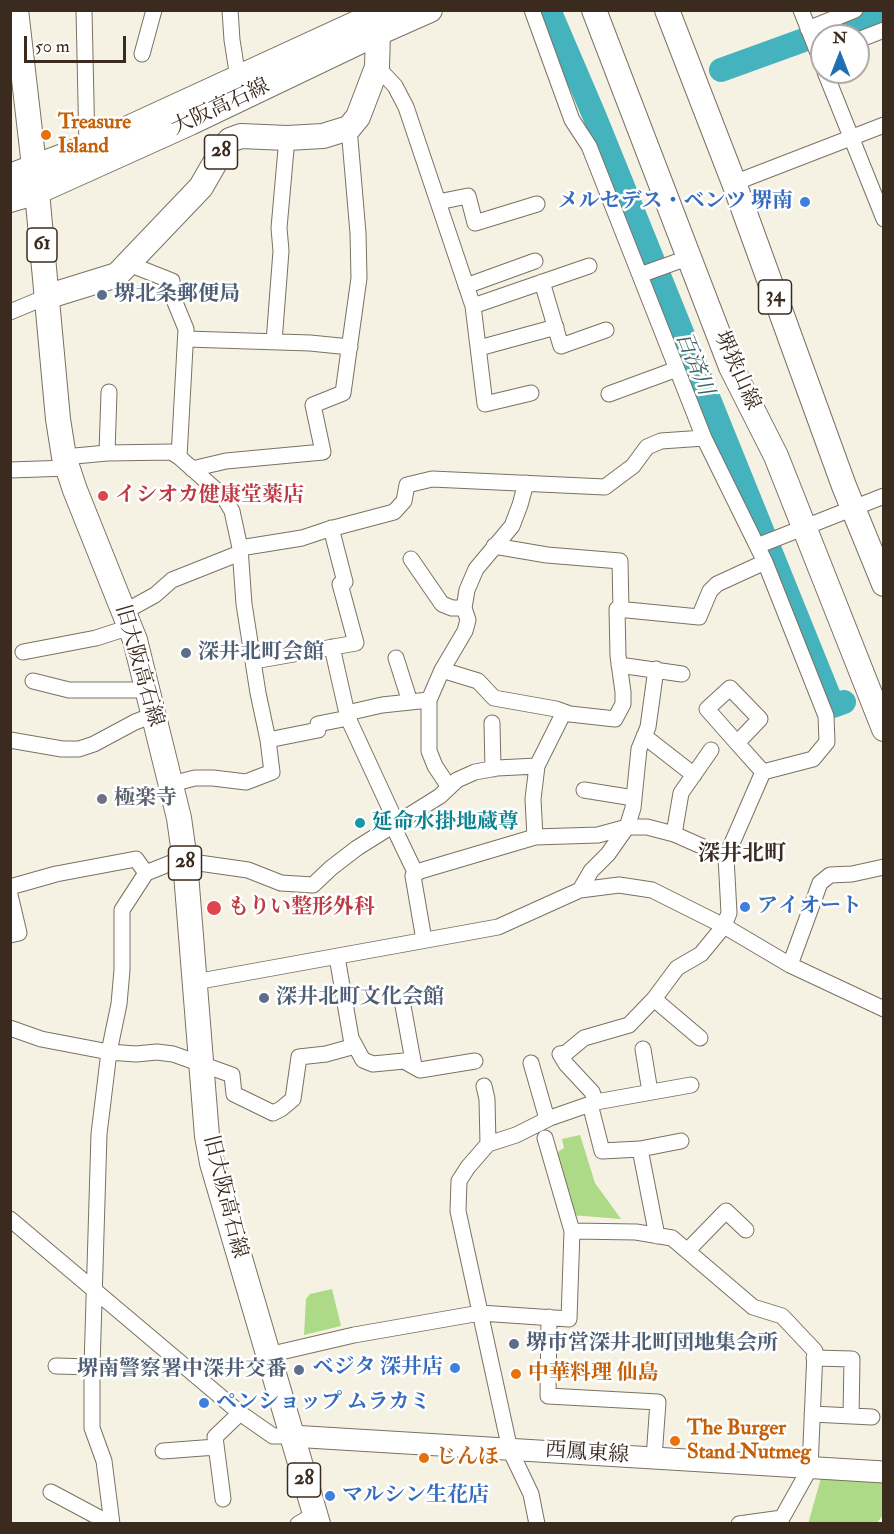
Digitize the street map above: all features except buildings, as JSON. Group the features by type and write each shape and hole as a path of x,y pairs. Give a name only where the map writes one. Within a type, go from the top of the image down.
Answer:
{"main road":[{"name":"61","path":"16,10 37,192 46,297"},
{"name":"大阪高石線","path":"10,176 87,147 382,16 430,10"},
{"name":"堺狭山線","path":"594,10 731,368 776,456 884,729"},
{"name":"34","path":"667,10 734,183 853,508 884,584"},
{"name":"大阪高石線","path":"10,200 37,192 190,123 382,16"},
{"path":"349,128 358,117 377,67 382,16"},
{"name":"28","path":"46,297 117,275 201,187 230,140 241,136 287,138 323,136 349,128"},
{"name":"旧大阪高石線","path":"46,297 58,419 66,463 127,620 179,818 185,861 207,1136 212,1163 291,1436 310,1520"},
{"name":"西鳳東線","path":"291,1436 884,1472"}],"street":[{"path":"84,10 87,147"},
{"path":"230,10 238,78"},
{"path":"532,10 572,120 589,146 643,274 704,438 761,545 765,562 826,716 826,742 813,759 763,772"},
{"path":"801,10 809,31 855,10"},
{"path":"142,54 150,11"},
{"path":"377,67 395,86 406,107 473,306 485,404 531,393"},
{"path":"830,84 884,219"},
{"path":"734,183 884,124"},
{"path":"192,470 226,461 323,452 313,405 343,393 359,278 358,233 349,128"},
{"path":"274,342 281,250 279,228 287,138"},
{"path":"438,202 468,196 475,223 537,204"},
{"path":"643,274 690,257"},
{"path":"466,286 535,261"},
{"path":"129,264 172,281 172,295 186,329 179,457"},
{"path":"473,306 589,266"},
{"path":"542,282 561,346 606,330"},
{"path":"10,312 46,297"},
{"path":"479,348 556,327"},
{"path":"187,339 350,347"},
{"path":"609,394 677,369"},
{"path":"107,453 109,392"},
{"path":"23,652 96,638 127,620 172,580 240,551 302,538 394,512 404,501 407,485 432,478 605,487 633,466 647,447 661,441 704,438"},
{"path":"10,470 66,463 107,453 171,452 223,496 232,511 240,551 244,604 272,772 246,782 204,778 171,784"},
{"path":"449,787 435,766 429,751 429,700 442,670 465,631 468,621 464,608 467,590 476,569 512,526 526,483"},
{"path":"761,545 884,496"},
{"path":"254,661 356,643 340,584 345,582 331,528"},
{"path":"494,546 547,555 620,561 621,610"},
{"path":"411,559 442,604 452,608 464,608"},
{"path":"442,670 478,681 494,698 555,708 564,712 615,719 623,704 624,693 619,665 617,609 699,617 710,591 717,584 765,562"},
{"path":"332,647 347,715 416,874"},
{"path":"396,658 410,702"},
{"path":"619,665 682,674"},
{"path":"580,890 591,871 608,854 627,826 634,798 639,749 648,727 656,669"},
{"path":"33,681 69,690 147,690"},
{"path":"268,740 318,730 318,724 382,705 429,700"},
{"path":"535,837 532,799 537,766 564,712"},
{"path":"10,740 62,749 79,749 153,715"},
{"path":"492,723 493,769"},
{"path":"644,736 694,775"},
{"path":"737,743 763,772"},
{"path":"674,834 681,793 711,750"},
{"path":"112,1524 104,1461 92,1428 92,1367 99,1134 109,1052 119,1004 122,970 122,910 146,873 185,861 248,870 281,883 313,885 357,848 440,796 457,780 493,769 537,766"},
{"path":"681,1141 640,1149 602,1151 592,1092 566,1064 560,1054 566,1053 584,1038 629,1025 654,999 677,968 701,954 724,926 729,913 726,857 763,772"},
{"path":"584,790 634,798"},
{"path":"424,940 413,876 420,871 535,837 598,835 627,826 647,827 674,834 726,857"},
{"path":"10,887 56,874 136,859 146,873"},
{"path":"790,965 820,883 830,875 852,874 884,867"},
{"path":"195,982 498,927 580,890 619,885 652,890 724,926 790,965 884,1009"},
{"path":"10,895 19,933 10,935"},
{"path":"337,957 351,1038 363,1060 373,1064 404,1061 420,1070 475,1061"},
{"path":"654,999 700,1038"},
{"path":"403,1006 414,1066"},
{"path":"10,1028 41,1039 109,1052 165,1053 232,1075 234,1094 273,1113 293,1099 299,1057 326,1054 356,1046"},
{"path":"644,1049 650,1092"},
{"path":"531,1063 547,1119"},
{"path":"537,1524 531,1494 510,1450 458,1211 459,1181 488,1144 516,1135 547,1119 593,1103 691,1084"},
{"path":"484,1086 487,1098 488,1144"},
{"path":"268,1355 354,1335 480,1313 569,1319 572,1231 545,1138"},
{"path":"640,1149 657,1236"},
{"path":"688,1250 726,1211 746,1230"},
{"path":"10,1219 240,1413 273,1436 291,1436"},
{"path":"572,1231 636,1232 672,1238 753,1307 782,1316 814,1351 810,1468 782,1518 739,1524"},
{"path":"549,1317 548,1396 658,1402 654,1458"},
{"path":"814,1358 852,1359 851,1416"},
{"path":"56,1365 92,1367"},
{"path":"223,1499 215,1437 240,1413"},
{"path":"813,1414 872,1417"},
{"path":"163,1451 216,1447"},
{"path":"51,1492 112,1524"}],"green space":[{"path":"580,1135 595,1183 621,1219 571,1215 556,1157 564,1148 562,1139"},
{"path":"332,1289 341,1326 304,1335 306,1299 310,1294"},
{"path":"821,1478 883,1480 883,1515 877,1523 808,1524"}],"waterway":[{"name":"百済川","path":"549,10 594,115 833,706 844,702"},
{"path":"721,70 884,11"}],"place":[{"name":"Treasure Island","path":"46,135"},
{"name":"メルセデス・ベンツ 堺南","path":"805,202"},
{"name":"堺北条郵便局","path":"102,295"},
{"name":"イシオカ健康堂薬店","path":"103,496"},
{"name":"深井北町会館","path":"186,653"},
{"name":"極楽寺","path":"102,799"},
{"name":"延命水掛地蔵尊","path":"360,823"},
{"name":"アイオート","path":"745,907"},
{"name":"もりい整形外科","path":"214,908"},
{"name":"深井北町文化会館","path":"264,998"},
{"name":"堺市営深井北町団地集会所","path":"514,1344"},
{"name":"ベジタ 深井店","path":"455,1368"},
{"name":"堺南警察署中深井交番","path":"299,1370"},
{"name":"中華料理 仙島","path":"516,1374"},
{"name":"ペンショップ ムラカミ","path":"204,1403"},
{"name":"The Burger Stand Nutmeg","path":"675,1441"},
{"name":"じんほ","path":"424,1458"},
{"name":"マルシン生花店","path":"330,1496"}],"district":[{"name":"深井北町","path":"742,855"}]}
